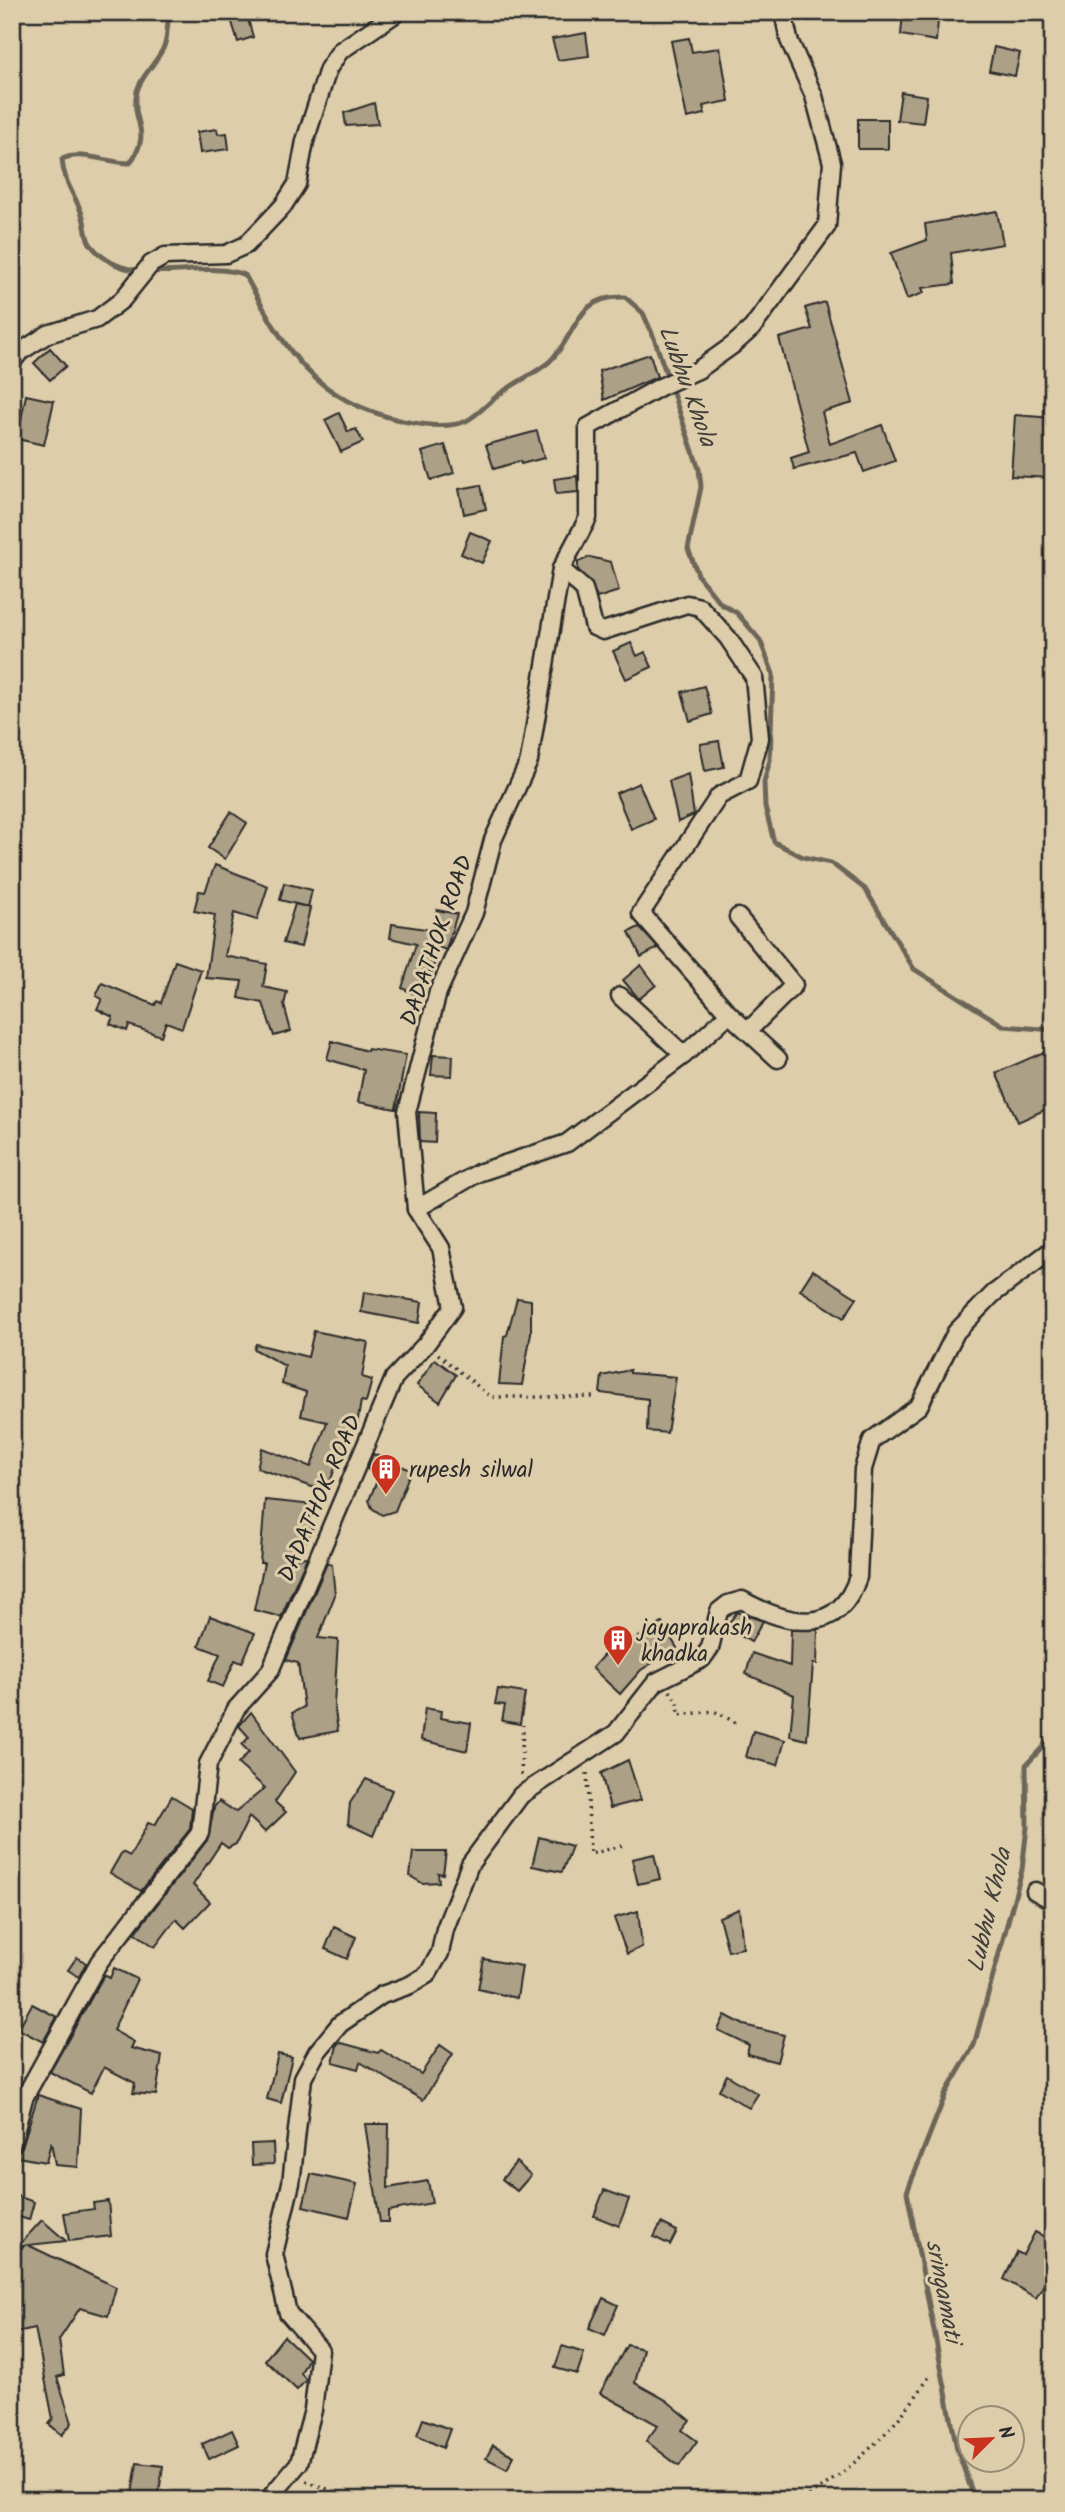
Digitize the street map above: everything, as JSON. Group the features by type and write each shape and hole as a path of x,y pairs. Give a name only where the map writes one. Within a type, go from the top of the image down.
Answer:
{"street":[{"path":"12,362 20,352 48,334 97,319 122,300 151,264 165,256 226,254 246,245 283,206 298,184 305,141 328,69 340,51 398,12"},
{"name":"DADATHOK ROAD","path":"12,2144 24,2098 99,1962 200,1833 208,1765 236,1709 270,1671 394,1378 426,1344 453,1307 441,1248 416,1209 407,1112 438,992 474,913 493,840 529,761 561,569 587,518 589,428 660,387 698,370 752,328 827,226 831,207 830,152 814,96 789,40 783,12"},
{"path":"561,569 584,589 594,627 603,631 687,604 700,607 728,638 754,677 760,738 748,781 719,796 642,913 729,1014 778,1059"},
{"path":"738,917 794,985 748,1031"},
{"path":"620,996 684,1055"},
{"path":"416,1209 478,1173 567,1143 684,1055 729,1014"},
{"path":"268,2500 299,2463 313,2410 320,2350 288,2313 274,2254 291,2183 303,2078 317,2052 340,2024 382,1995 410,1985 428,1974 440,1953 445,1929 470,1864 521,1795 616,1733 661,1678 702,1659 710,1648 719,1611 728,1604 742,1600 761,1611 810,1623 822,1621 839,1610 853,1593 858,1577 863,1469 872,1440 919,1406 956,1332 993,1294 1053,1250"},
{"path":"1035,1891 1053,1901"}],"path":[{"path":"426,1344 491,1397 597,1398"},
{"path":"661,1678 678,1704 679,1715 714,1711 740,1725"},
{"path":"521,1795 523,1725"},
{"path":"586,1754 590,1854 626,1845"},
{"path":"803,2500 842,2475 911,2406 930,2375"},
{"path":"291,2475 357,2500"}],"building":[{"path":"229,12 246,12 253,37 238,42"},
{"path":"903,12 939,12 936,41 901,35"},
{"path":"586,33 589,56 558,60 552,39"},
{"path":"689,38 692,52 720,48 729,101 703,106 705,114 687,118 671,41"},
{"path":"994,47 1020,53 1015,76 989,71"},
{"path":"901,92 927,96 923,123 897,120"},
{"path":"374,103 378,124 346,126 344,113"},
{"path":"858,119 888,119 888,149 858,149"},
{"path":"217,129 218,134 227,133 229,149 200,153 197,132"},
{"path":"997,211 1003,244 951,253 954,284 922,288 924,293 907,299 891,253 927,240 925,224"},
{"path":"825,302 853,403 822,412 830,444 882,425 895,461 864,472 857,453 794,469 791,458 809,452 779,338 812,329 805,308"},
{"path":"50,348 66,366 50,380 34,363"},
{"path":"650,354 657,377 604,400 599,371"},
{"path":"26,395 54,401 44,445 17,439"},
{"path":"339,413 348,432 356,429 363,442 341,452 325,420"},
{"path":"1015,415 1053,418 1053,478 1011,476"},
{"path":"537,431 544,458 521,464 520,461 494,469 486,445"},
{"path":"445,445 454,473 431,480 422,452"},
{"path":"577,476 578,492 556,494 554,479"},
{"path":"481,485 486,509 464,514 459,489"},
{"path":"470,532 492,541 482,563 461,554"},
{"path":"590,557 611,562 619,591 597,598 591,582 578,570 578,562"},
{"path":"631,643 637,656 645,652 652,667 626,679 613,651"},
{"path":"704,686 712,714 690,721 682,692"},
{"path":"719,741 724,767 705,771 700,744"},
{"path":"688,774 694,815 678,822 669,781"},
{"path":"639,783 654,819 631,829 616,793"},
{"path":"231,812 247,823 225,859 208,848"},
{"path":"215,865 268,886 257,920 234,913 225,956 267,964 263,987 287,992 284,1005 291,1031 274,1036 263,1003 239,998 242,981 206,978 215,915 194,911 199,891 205,892"},
{"path":"284,883 312,890 308,907 280,900"},
{"path":"295,904 310,908 301,947 283,943"},
{"path":"437,910 457,914 446,950 438,947 432,972 421,971 416,995 402,988 416,944 390,938 392,924 432,930"},
{"path":"639,927 658,948 641,957 629,932"},
{"path":"175,961 201,970 182,1028 166,1022 161,1036 129,1025 127,1031 110,1024 113,1017 97,1009 102,999 96,996 102,983 155,1005 157,1001 161,1003"},
{"path":"641,965 656,985 639,999 623,980"},
{"path":"332,1041 367,1051 406,1055 396,1109 358,1102 364,1070 327,1059"},
{"path":"1053,1048 1053,1106 1018,1122 996,1073"},
{"path":"433,1055 453,1056 452,1076 431,1075"},
{"path":"419,1112 436,1113 435,1143 420,1142"},
{"path":"813,1270 857,1298 844,1318 800,1290"},
{"path":"364,1292 422,1302 419,1323 361,1312"},
{"path":"517,1298 531,1300 531,1333 522,1385 499,1384 504,1336 507,1335"},
{"path":"314,1331 368,1342 362,1377 372,1380 366,1402 361,1401 357,1425 352,1424 326,1492 257,1468 262,1448 311,1467 327,1422 301,1416 306,1392 282,1384 285,1366 254,1349 256,1344 308,1357"},
{"path":"435,1359 456,1375 440,1402 417,1385"},
{"path":"630,1370 630,1373 676,1377 667,1433 647,1431 648,1399 600,1393 602,1376"},
{"path":"373,1454 411,1470 395,1511 382,1515 372,1508 369,1500 379,1476 367,1469"},
{"path":"265,1500 315,1505 307,1523 314,1526 297,1558 307,1557 281,1617 254,1610 264,1563 260,1563"},
{"path":"327,1563 332,1565 335,1595 318,1638 338,1640 334,1704 338,1731 300,1738 292,1713 304,1707 298,1663 286,1660"},
{"path":"737,1612 763,1621 751,1642 726,1627"},
{"path":"210,1616 255,1633 242,1663 235,1660 223,1687 208,1681 220,1654 199,1646"},
{"path":"662,1623 677,1648 641,1670 620,1694 592,1668 616,1641 622,1647"},
{"path":"791,1630 818,1630 817,1664 813,1664 807,1740 790,1736 794,1695 746,1674 752,1653 790,1666"},
{"path":"498,1689 525,1693 520,1724 502,1721 505,1705 495,1704"},
{"path":"425,1708 441,1711 440,1718 471,1723 467,1751 421,1740"},
{"path":"251,1712 295,1772 275,1802 286,1812 265,1832 249,1817 236,1844 228,1848 221,1843 193,1885 210,1902 185,1928 176,1919 155,1947 135,1933 208,1839 214,1807 219,1801 236,1812 265,1788 238,1764 249,1752 242,1745 249,1737 239,1726"},
{"path":"753,1731 785,1740 778,1765 746,1757"},
{"path":"628,1760 641,1800 610,1808 601,1773"},
{"path":"366,1779 392,1790 373,1836 348,1824 350,1803"},
{"path":"172,1796 192,1808 190,1829 141,1891 110,1873 122,1852 130,1856 148,1823 155,1825"},
{"path":"539,1837 572,1846 562,1872 532,1866"},
{"path":"413,1852 446,1852 443,1874 438,1873 439,1882 422,1883 410,1876"},
{"path":"654,1854 660,1879 638,1884 632,1859"},
{"path":"739,1909 743,1948 728,1951 719,1917"},
{"path":"638,1911 642,1947 627,1954 614,1918"},
{"path":"334,1927 356,1937 347,1959 325,1949"},
{"path":"77,1957 86,1963 79,1977 68,1970"},
{"path":"484,1959 522,1966 517,1998 478,1989"},
{"path":"114,1968 137,1979 113,2030 134,2042 131,2048 162,2056 156,2095 133,2093 135,2083 104,2067 91,2093 50,2072 104,1975 110,1978"},
{"path":"32,2004 57,2017 43,2042 18,2029"},
{"path":"725,2015 744,2025 784,2035 777,2062 747,2054 749,2045 718,2030"},
{"path":"338,2042 378,2053 381,2050 421,2074 440,2045 453,2054 423,2100 360,2062 358,2069 333,2062"},
{"path":"278,2054 292,2057 281,2103 267,2099"},
{"path":"727,2075 758,2094 749,2108 719,2090"},
{"path":"38,2095 81,2109 78,2167 55,2165 51,2142 46,2162 12,2156 22,2147"},
{"path":"365,2124 389,2124 388,2188 428,2181 432,2203 388,2211 388,2222 380,2222"},
{"path":"273,2143 274,2164 252,2165 251,2144"},
{"path":"516,2162 531,2175 517,2191 502,2179"},
{"path":"311,2174 357,2184 349,2217 303,2206"},
{"path":"604,2190 629,2199 619,2226 594,2216"},
{"path":"12,2194 34,2202 29,2220 12,2215"},
{"path":"108,2201 111,2236 69,2241 64,2213 94,2209 93,2203"},
{"path":"42,2220 66,2241 28,2245 116,2287 108,2316 80,2308 59,2340 64,2375 57,2377 72,2423 62,2435 49,2424 53,2419 35,2328 12,2333 12,2258 24,2246 17,2247"},
{"path":"661,2223 677,2231 670,2245 654,2237"},
{"path":"1035,2232 1053,2241 1053,2269 1036,2298 1004,2279 1017,2252 1023,2255"},
{"path":"603,2298 618,2305 605,2335 589,2328"},
{"path":"284,2336 308,2359 301,2373 306,2380 297,2390 265,2360"},
{"path":"627,2345 643,2349 635,2383 666,2400 690,2420 682,2430 697,2441 679,2466 646,2441 658,2425 600,2393"},
{"path":"562,2346 584,2353 577,2374 555,2368"},
{"path":"423,2419 450,2429 443,2448 417,2435"},
{"path":"232,2430 239,2445 209,2459 202,2444"},
{"path":"493,2445 514,2456 507,2469 486,2458"},
{"path":"137,2463 163,2466 158,2500 131,2500"}],"waterway":[{"name":"Lubhu Khola","path":"171,12 165,44 137,91 136,111 141,134 137,151 130,163 87,156 62,159 91,245 107,260 125,268 165,272 227,271 245,275 289,349 324,385 346,400 372,412 427,425 451,425 471,418 499,394 549,362 586,310 608,298 625,297 643,313 654,338 699,469 701,487 688,549 699,577 721,604 737,613 760,640 773,674 770,760 764,782 765,807 774,842 803,857 831,863 865,889 914,969 1004,1026 1053,1030"},
{"name":"sringamati","path":"975,2500 957,2449 907,2192 946,2093 974,2045 1022,1870 1027,1827 1026,1765 1053,1736"}],"place":[{"name":"rupesh silwal","path":"386,1496"},
{"name":"jayaprakash khadka","path":"618,1667"}]}
